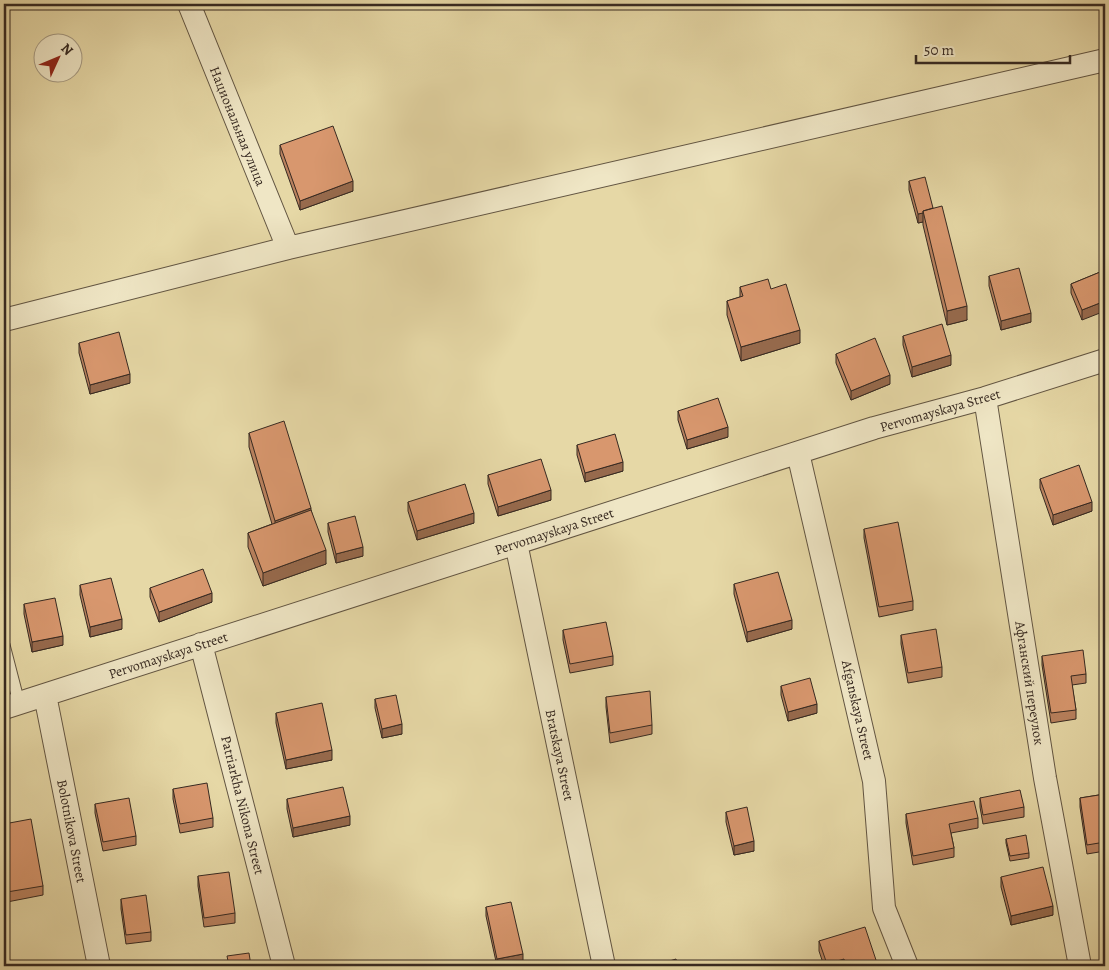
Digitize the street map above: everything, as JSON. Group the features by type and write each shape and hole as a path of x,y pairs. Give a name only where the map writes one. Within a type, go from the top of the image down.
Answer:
{"street":[{"name":"Национальная улица","path":"188,4 288,248"},
{"path":"4,320 288,248 1105,60"},
{"name":"Pervomayskaya Street","path":"11,706 874,428 985,398 1105,360"},
{"name":"Афганский переулок","path":"985,398 1045,778 1080,966"},
{"name":"Afganskaya Street","path":"798,453 874,781 884,908 907,966"},
{"name":"Bratskaya Street","path":"516,543 604,966"},
{"name":"Patriarkha Nikona Street","path":"201,644 284,966"},
{"name":"Bolotnikova Street","path":"45,695 99,966"}],"lane":[{"path":"4,645 11,706"}],"building":[{"path":"333,126 353,181 300,201 280,145"},
{"path":"925,177 933,208 918,214 909,181"},
{"path":"942,206 967,306 947,311 923,211"},
{"path":"1019,268 1031,313 1001,321 989,276"},
{"path":"1105,270 1105,301 1082,310 1071,284"},
{"path":"768,279 771,289 786,284 800,330 741,347 727,301 743,296 740,287"},
{"path":"942,324 951,355 912,367 903,336"},
{"path":"119,332 130,374 90,385 79,343"},
{"path":"875,338 890,375 851,391 836,354"},
{"path":"718,398 728,427 687,440 678,411"},
{"path":"284,421 311,508 275,521 249,433"},
{"path":"615,434 623,462 585,473 577,445"},
{"path":"541,459 551,490 498,507 488,475"},
{"path":"1079,465 1092,502 1053,515 1040,479"},
{"path":"465,484 474,513 417,531 408,502"},
{"path":"311,510 326,550 263,573 248,533"},
{"path":"355,516 363,547 336,554 328,523"},
{"path":"898,522 913,601 879,607 864,529"},
{"path":"203,569 212,593 159,612 150,588"},
{"path":"778,572 792,620 747,632 734,584"},
{"path":"111,578 122,619 90,627 80,585"},
{"path":"55,598 63,636 32,642 24,604"},
{"path":"606,622 613,656 570,664 563,630"},
{"path":"936,629 942,667 908,673 901,635"},
{"path":"1083,650 1086,674 1071,676 1076,710 1051,713 1042,656"},
{"path":"810,678 817,704 788,712 781,686"},
{"path":"650,691 652,725 610,733 606,697"},
{"path":"396,695 402,724 382,729 375,699"},
{"path":"322,703 332,750 286,760 276,713"},
{"path":"207,783 213,818 180,824 173,789"},
{"path":"343,787 350,816 293,828 287,799"},
{"path":"1020,790 1024,807 983,815 980,798"},
{"path":"1105,794 1105,842 1087,845 1080,798"},
{"path":"129,798 136,836 103,842 95,804"},
{"path":"974,801 978,818 949,824 954,848 913,856 906,814"},
{"path":"747,807 754,841 734,846 726,812"},
{"path":"31,819 43,886 7,892 4,876 4,824"},
{"path":"1026,835 1029,853 1010,856 1006,839"},
{"path":"1043,867 1053,906 1011,916 1001,877"},
{"path":"229,872 235,913 204,918 198,876"},
{"path":"146,895 151,932 126,935 121,899"},
{"path":"511,902 523,954 497,959 486,907"},
{"path":"865,927 878,966 847,966 844,959 827,964 819,941"},
{"path":"249,953 251,966 229,966 227,956"},
{"path":"676,959 678,966 653,966"}]}
